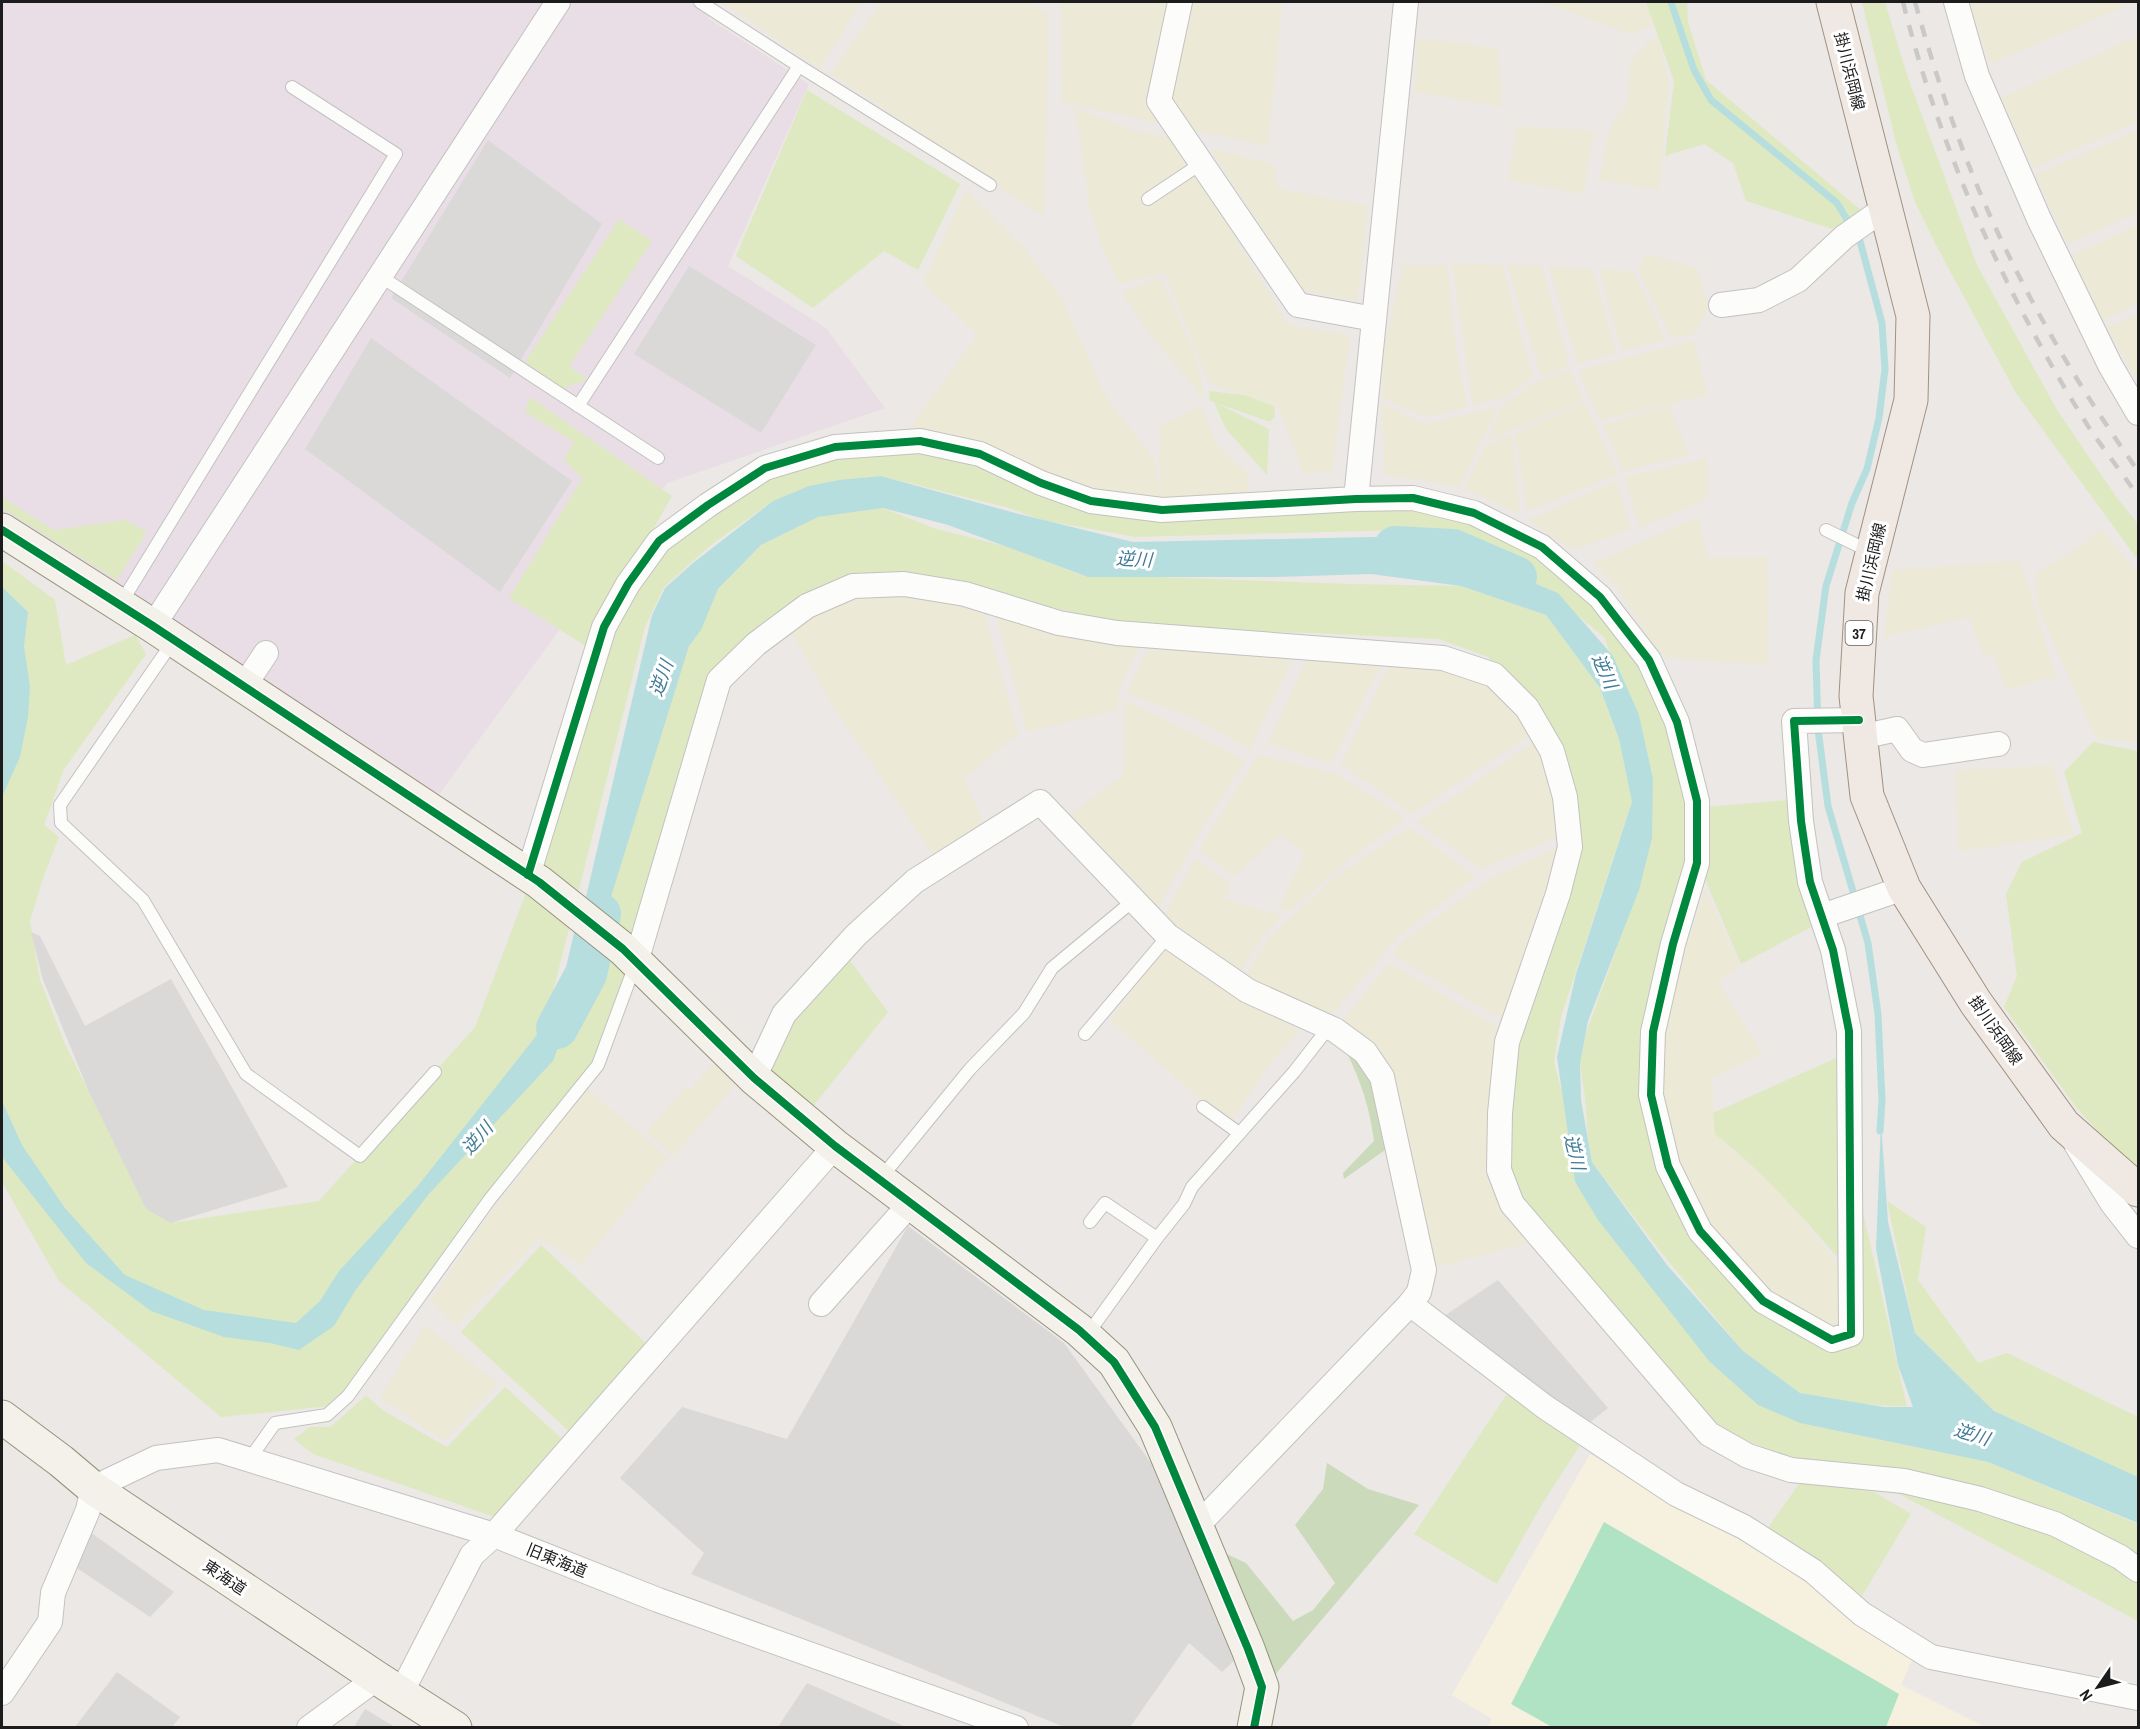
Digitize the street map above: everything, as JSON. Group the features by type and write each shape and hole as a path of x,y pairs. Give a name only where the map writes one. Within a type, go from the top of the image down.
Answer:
{"main road":[{"name":"掛川浜岡線","path":"1833,2 1878,213 1913,316 1911,400 1862,547 1862,593 1856,696 1851,725 1890,893 1976,1003 2064,1125 2139,1190"}],"street":[{"path":"164,633 380,276 558,2"},
{"path":"1180,2 1159,100 1298,305 1374,319"},
{"path":"1356,499 1406,2"},
{"path":"1956,2 1977,75 2039,219 2110,365 2139,413"},
{"path":"1721,305 1759,300 1798,280 1844,237 1878,213"},
{"path":"534,879 604,627 628,584 659,542 708,504 765,468 836,447 920,441 980,454 1041,483 1091,501 1162,510 1413,498 1474,513 1542,547 1600,597 1649,660 1677,722 1697,801 1697,863 1673,944 1653,1032 1651,1095 1668,1166 1700,1231 1763,1301 1832,1340 1851,1334 1849,1031 1833,950 1829,913 1810,882 1800,810 1794,721 1897,729 1912,750 1923,755 1998,744"},
{"path":"2,530 164,633 534,879 629,955 754,1078 835,1146 1086,1336 1114,1362 1155,1427 1262,1688 1254,1728"},
{"path":"629,955 719,680 756,644 807,606 853,586 904,584 965,594 1059,623 1117,633 1443,658 1494,675 1527,708 1552,751 1565,797 1570,847 1558,894 1507,1042 1500,1113 1499,1170 1512,1204 1709,1434 1748,1456 1791,1470 1904,1481 1980,1499 2055,1524 2120,1557 2139,1570"},
{"path":"244,687 266,653"},
{"path":"754,1078 784,1014 856,935 915,881 1040,802 1168,936 1248,991 1329,1027 1365,1052 1382,1077 1424,1270 1419,1292 1197,1526"},
{"path":"1829,913 1890,893"},
{"path":"2064,1125 2112,1203 2139,1236"},
{"path":"309,1728 389,1686 472,1555 494,1535 835,1146"},
{"path":"821,1304 911,1203"},
{"path":"1410,1304 1545,1407 1676,1494 1744,1527 1813,1571 1862,1614 1931,1657 2139,1698"},
{"name":"東海道","path":"2,1417 93,1488 455,1728"},
{"name":"旧東海道","path":"93,1488 156,1458 218,1450 494,1535 658,1600 1016,1728"},
{"path":"2,1693 50,1622 53,1593 88,1510 93,1488"}],"lane":[{"path":"700,2 990,185"},
{"path":"578,406 799,66"},
{"path":"120,605 396,154 292,87"},
{"path":"1148,199 1202,163"},
{"path":"380,276 658,458"},
{"path":"1827,531 1862,547"},
{"path":"164,633 60,805 61,823 143,900 246,1074 360,1155 435,1072"},
{"path":"879,1179 970,1069 1024,1013 1052,968 1134,900"},
{"path":"1085,1034 1168,936"},
{"path":"249,1460 275,1424 327,1415 348,1396 490,1199 598,1065 629,955"},
{"path":"1086,1336 1157,1238 1185,1204 1192,1187 1294,1072 1329,1027"},
{"path":"1203,1107 1239,1133"},
{"path":"1090,1222 1105,1203 1157,1238"}],"shaded area":[{"path":"2,2 718,2 708,18 809,84 728,266 826,328 885,408 667,483 437,797 2,520"},
{"path":"727,2 862,2 819,69 726,4"},
{"path":"882,2 1028,2 1049,14 1044,217 831,73"},
{"path":"1061,2 1282,2 1268,146 1062,102"},
{"path":"1543,2 1647,2 1653,26 1630,34"},
{"path":"1969,2 2121,2 2123,7 1990,64"},
{"path":"1657,35 1669,84 1659,190 1599,180 1611,125 1627,105 1631,59"},
{"path":"2138,36 2138,122 2033,168 2001,98"},
{"path":"1418,39 1498,48 1502,107 1414,92"},
{"path":"1075,108 1134,131 1175,138 1288,325 1350,335 1332,472 1303,474 1280,409 1209,383 1165,273 1120,284 1102,247 1090,210"},
{"path":"1517,126 1594,131 1583,194 1508,180"},
{"path":"2138,130 2138,212 2068,244 2035,175"},
{"path":"488,140 602,224 510,378 391,298"},
{"path":"1210,149 1274,164 1277,188 1369,206 1357,301 1303,290"},
{"path":"966,190 1026,250 1061,297 1106,397 1154,459 1160,497 1159,426 1201,406 1218,447 1248,473 1249,491 1162,505 1162,510 911,426 977,335 923,283"},
{"path":"2138,225 2138,303 2101,321 2072,256"},
{"path":"1646,254 1697,268 1709,310 1693,335 1671,337 1638,270"},
{"path":"1452,263 1502,265 1533,378 1505,397 1473,406"},
{"path":"1403,265 1447,265 1454,335 1467,408 1426,417 1383,398 1383,354"},
{"path":"1507,265 1542,266 1569,366 1541,376"},
{"path":"689,266 816,345 761,433 634,354"},
{"path":"1549,267 1592,269 1616,353 1578,364"},
{"path":"1599,269 1633,271 1665,340 1622,351"},
{"path":"1160,278 1194,351 1205,399 1152,338 1122,292"},
{"path":"2138,314 2138,382 2107,328"},
{"path":"371,338 572,481 500,592 305,449"},
{"path":"1693,340 1708,395 1600,420 1578,371"},
{"path":"1570,370 1583,400 1488,440 1503,405 1536,382"},
{"path":"1585,402 1618,475 1527,511 1515,433"},
{"path":"1381,403 1424,424 1498,407 1459,487 1385,474"},
{"path":"1669,406 1689,455 1623,471 1603,425"},
{"path":"1512,435 1520,514 1464,488 1486,445"},
{"path":"1708,458 1707,499 1639,528 1625,477"},
{"path":"1616,481 1631,529 1573,550 1528,520"},
{"path":"1698,517 1707,557 1767,557 1769,665 1666,658 1649,638 1619,589 1593,563"},
{"path":"2102,529 2138,573 2138,742 2097,739 2038,607 2036,574 2079,547"},
{"path":"2020,561 2056,677 2006,689 1994,655 1983,655 1969,617 1884,637 1893,570"},
{"path":"907,592 937,598 984,613 1018,734 964,778 988,835 940,865 835,709 790,630 811,611 857,599"},
{"path":"993,603 1144,635 1119,690 1117,710 1027,732"},
{"path":"1152,642 1298,647 1250,749 1192,717 1126,693"},
{"path":"1312,648 1386,654 1331,764 1268,743"},
{"path":"1443,658 1510,690 1534,732 1412,814 1341,764 1392,660"},
{"path":"1125,700 1245,760 1203,827 1156,910 1069,816 1123,775"},
{"path":"1543,736 1568,832 1481,869 1417,822"},
{"path":"1258,755 1337,774 1406,818 1347,861 1290,911 1278,908 1305,854 1280,834 1234,877 1199,849"},
{"path":"2052,765 2074,835 1959,851 1955,771"},
{"path":"1409,827 1475,877 1398,937 1331,1015 1244,980 1267,940 1335,877"},
{"path":"1564,844 1513,1026 1393,955 1403,941 1490,879"},
{"path":"1195,859 1231,884 1225,899 1282,916 1262,937 1239,973 1164,917"},
{"path":"1705,889 1740,966 1718,982 1763,1054 1712,1078 1715,1134 1781,1193 1841,1268 1851,1334 1828,1337 1767,1291 1714,1233 1675,1158 1663,1114 1664,1029 1684,940 1691,935"},
{"path":"31,932 40,936 85,1026 171,979 288,1187 171,1223 146,1209 89,1092 43,980"},
{"path":"1166,945 1237,996 1300,1031 1270,1064 1229,1125 1110,1020"},
{"path":"1389,963 1510,1034 1534,1242 1424,1270 1382,1077 1335,1030"},
{"path":"714,1063 734,1086 673,1156 646,1132 685,1087 690,1090"},
{"path":"587,1088 668,1158 581,1265 540,1238 456,1326 430,1301 484,1222"},
{"path":"908,1226 1064,1343 1151,1463 1206,1585 1237,1658 1222,1672 1189,1643 1130,1727 1064,1727 691,1574 704,1553 620,1478 682,1407 787,1439"},
{"path":"1498,1280 1608,1408 1588,1424 1441,1318"},
{"path":"425,1325 498,1384 444,1441 380,1398"},
{"path":"1590,1454 1682,1509 1746,1541 1805,1580 1913,1658 1901,1685 1985,1727 1488,1727 1492,1719 1452,1695"},
{"path":"90,1532 174,1592 150,1617 74,1566"},
{"path":"117,1672 180,1717 172,1727 75,1727"},
{"path":"807,1683 906,1727 778,1727"},
{"path":"365,1709 395,1727 354,1727"}],"green space":[{"path":"1646,2 1687,2 1688,22 1706,80 1863,212 1832,229 1746,201 1733,163 1704,144 1665,156 1674,81"},
{"path":"1862,2 1885,2 1907,75 1977,265 2057,410 2117,498 2138,524 2138,560 2016,393 1936,245 1915,202 1896,143"},
{"path":"807,90 960,184 918,270 884,251 813,308 736,256"},
{"path":"619,219 652,241 569,367 588,380 563,388 525,362"},
{"path":"1209,391 1244,395 1274,406 1275,416 1270,422 1216,403 1269,429 1267,475 1226,429 1214,402 1210,401"},
{"path":"530,397 672,496 586,646 509,598 582,479 564,459 574,442 525,412"},
{"path":"927,447 979,463 1085,506 1404,508 1451,512 1523,545 1577,585 1658,689 1692,801 1692,863 1661,950 1644,1016 1647,1131 1755,1305 1858,1336 1850,1209 1863,1212 1907,1407 1864,1404 1800,1393 1743,1351 1660,1251 1592,1162 1580,1064 1586,1033 1616,951 1643,735 1604,637 1545,588 1399,530 1135,537 1042,520 1009,508 881,476 773,501 711,545 664,587 645,627 546,1020 540,1029 551,1017 689,646 718,589 761,545 817,517 883,508 933,528 1008,547 1078,574 1461,586 1546,615 1600,688 1619,739 1632,802 1561,1017 1554,1062 1564,1100 1575,1183 1778,1413 1839,1431 1988,1462 2138,1524 2138,1570 2044,1511 1793,1460 1720,1429 1512,1204 1499,1157 1516,1040 1580,833 1557,736 1488,657 1439,639 1162,629 1109,620 926,579 868,574 716,675 598,1065 340,1405 221,1417 59,1281 2,1182 2,561 55,600 66,665 135,635 146,654 64,769 44,825 59,837 30,921 40,980 65,1044 145,1203 171,1223 319,1201 475,1027 534,872 606,631 663,543 766,472 825,453"},
{"path":"2,497 54,530 126,520 147,532 117,580 2,508"},
{"path":"2093,742 2138,751 2138,1176 2076,1107 2004,1007 2017,976 2006,894 2022,862 2082,833 2064,772"},
{"path":"1789,800 1811,927 1741,964 1704,877 1707,807"},
{"path":"848,958 888,1012 811,1109 767,1073 796,1016"},
{"path":"1346,1051 1354,1051 1374,1079 1385,1150 1344,1179 1343,1173 1374,1141 1364,1095"},
{"path":"1841,1056 1839,1259 1765,1178 1715,1134 1713,1113"},
{"path":"1887,1201 1926,1227 1918,1280 1978,1363 2007,1353 2138,1417 2138,1477 1994,1411 1915,1333"},
{"path":"541,1245 649,1346 570,1432 461,1332"},
{"path":"505,1387 561,1438 495,1517 313,1454 294,1439 310,1427 330,1427 366,1396 384,1411 447,1447"},
{"path":"1507,1394 1581,1444 1542,1504 1497,1584 1414,1534"},
{"path":"1327,1463 1368,1489 1419,1505 1274,1676 1218,1550 1246,1563 1293,1621 1313,1610 1335,1583 1295,1525 1323,1489"},
{"path":"1802,1480 1874,1492 1911,1514 1862,1596 1767,1529"},
{"path":"1888,1488 2055,1524 2138,1580 2138,1621"},
{"path":"1604,1522 1899,1694 1886,1727 1552,1727 1511,1704"}],"water":[{"path":"881,476 1015,513 1133,542 1419,536 1558,593 1613,656 1639,715 1653,779 1652,838 1639,890 1588,1021 1580,1064 1581,1100 1592,1162 1667,1265 1743,1351 1800,1393 1884,1407 1913,1407 1898,1365 1876,1249 1881,1122 1888,1222 1915,1333 1994,1411 2138,1477 2138,1523 1988,1462 1800,1423 1758,1405 1709,1361 1598,1220 1575,1182 1557,1057 1576,974 1632,802 1619,739 1600,688 1546,615 1461,586 1371,574 1275,577 1088,577 948,525 883,508 818,517 761,545 718,589 701,630 689,646 596,945 553,1061 428,1195 355,1291 334,1326 299,1350 270,1343 224,1337 151,1311 86,1263 2,1157 2,1101 22,1145 65,1208 125,1275 204,1310 296,1323 320,1301 339,1271 417,1187 551,1017 578,931 652,615 665,588 693,563 773,501 809,486 839,480"},
{"path":"2,587 28,612 24,646 30,687 28,717 20,757 2,797"}],"waterway":[{"path":"1671,2 1694,70 1711,100 1837,203 1860,241 1882,323 1885,369 1879,418 1867,469 1852,503 1826,586 1816,660 1818,729 1828,806 1868,943 1878,1014 1882,1100 1880,1131"},
{"name":"逆川","path":"1395,547 1453,550 1516,577"},
{"name":"逆川","path":"557,1028 586,974 600,914"}],"railway":[{"path":"1903,2 1936,113 1956,167 2003,274 2058,377 2088,426 2138,496"},
{"path":"1915,2 1952,119 1973,177 1998,233 2063,355 2099,414 2138,471"}],"cycle path":[{"path":"528,875 604,627 628,584 659,541 708,505 765,468 835,447 920,441 980,454 1041,483 1091,501 1162,510 1413,498 1474,513 1542,547 1600,597 1649,660 1677,722 1697,801 1697,863 1673,944 1653,1032 1651,1095 1668,1166 1700,1231 1763,1301 1832,1340 1851,1334 1849,1031 1833,950 1810,882 1801,821 1794,721 1859,720"},
{"path":"2,530 153,626 539,882 623,949 754,1078 835,1146 1079,1330 1114,1362 1155,1427 1248,1649 1262,1687 1254,1728"}]}
